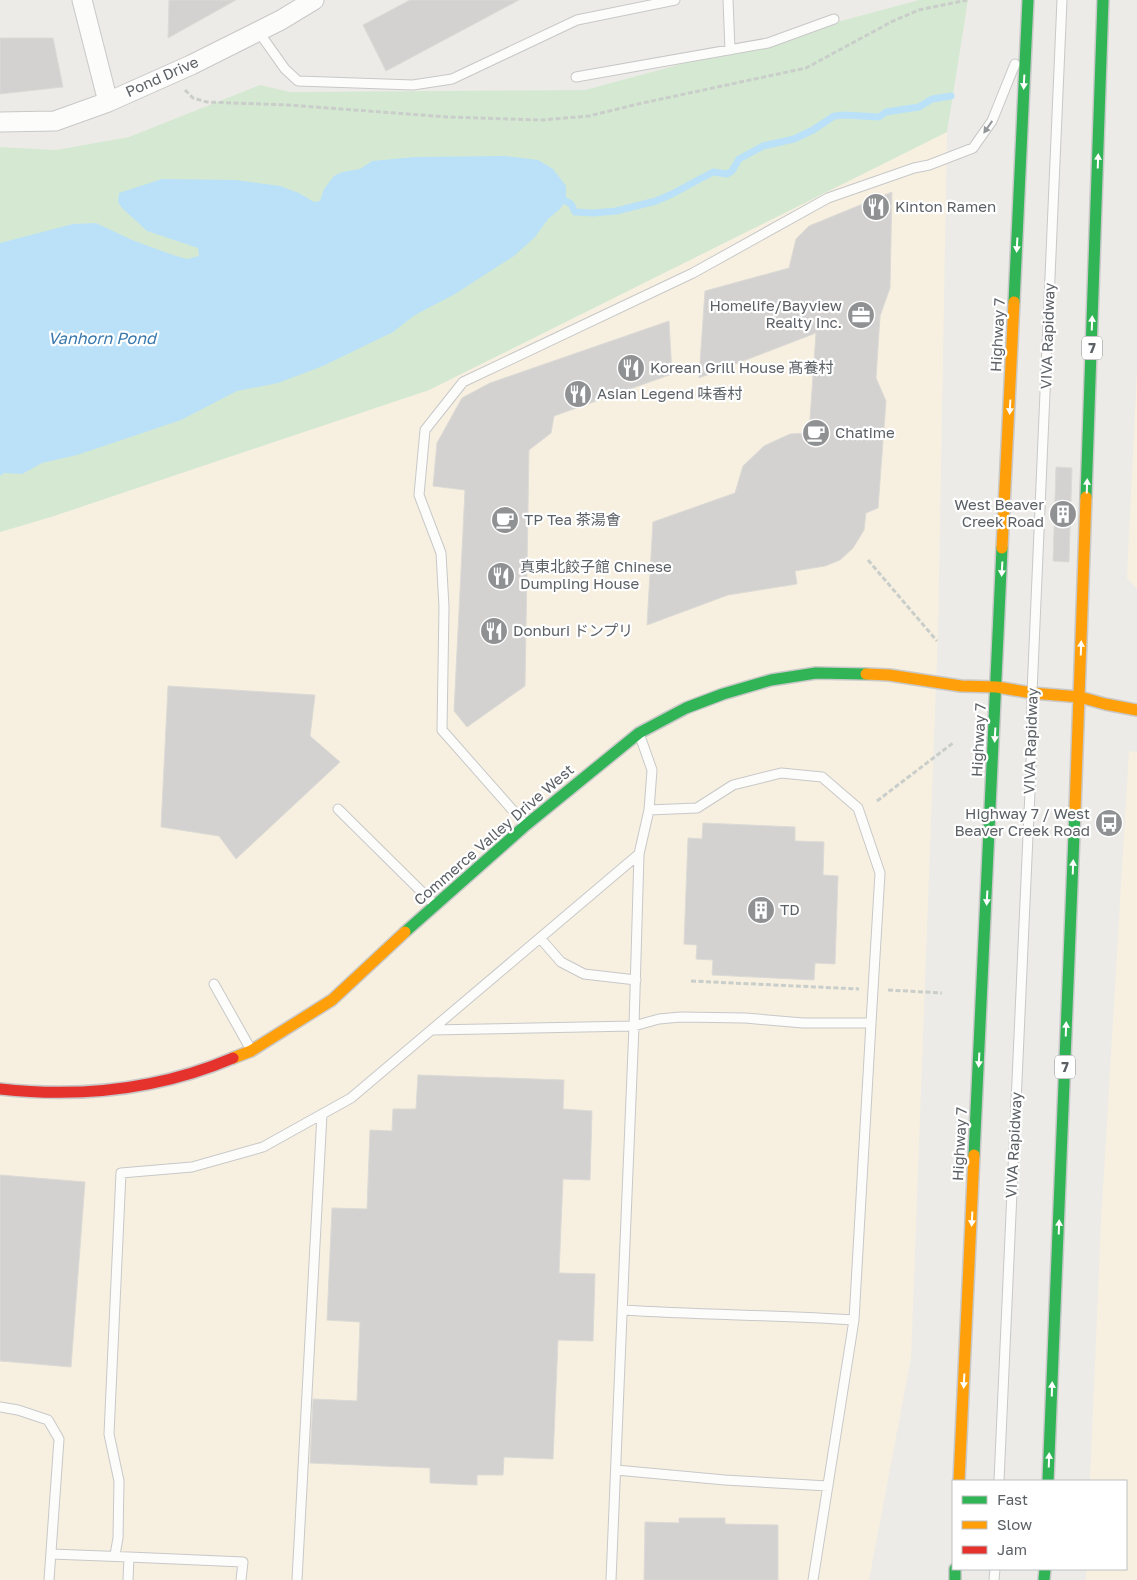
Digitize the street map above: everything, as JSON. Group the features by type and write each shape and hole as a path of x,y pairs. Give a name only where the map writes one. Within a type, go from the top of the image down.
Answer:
{"main road":[{"name":"Highway 7","path":"959,1480 1028,0"},
{"name":"7","path":"1048,1480 1080,697 1104,0"},
{"name":"Commerce Valley Drive West","path":"0,1089 38,1092 100,1092 144,1085 206,1070 251,1051 332,1000 435,904 526,825 639,733 686,708 723,694 771,680 816,673 889,675 961,686 997,687 1032,692"},
{"path":"1032,692 1080,697 1137,710"}],"street":[{"path":"82,0 108,102"},
{"name":"Pond Drive","path":"0,122 55,121 108,102 191,65 281,20 314,0"}],"lane":[{"path":"258,31 285,69 298,81 413,85 452,79 577,20 676,0"},
{"path":"728,0 730,50"},
{"name":"VIVA Rapidway","path":"999,1480 1031,769 1032,692 1062,0"},
{"path":"576,77 768,43 834,19"},
{"path":"526,825 442,730 444,607 441,553 419,495 425,430 463,382 693,273 828,198 914,168 929,165 973,148 992,121 1026,34"},
{"path":"611,1580 636,980 639,854 649,810 652,770 639,733"},
{"path":"649,810 697,808 733,785 781,773 822,777 858,808 880,873 854,1320 813,1580"},
{"path":"338,809 409,881 435,904"},
{"path":"115,1555 118,1538 119,1482 109,1434 121,1173 192,1167 263,1146 351,1098 639,854"},
{"path":"540,938 561,962 584,974 636,980"},
{"path":"214,984 251,1051"},
{"path":"431,1030 634,1026 659,1019 681,1017 745,1018 803,1023 871,1023"},
{"path":"297,1580 322,1114"},
{"path":"622,1310 854,1320"},
{"path":"0,1407 18,1410 48,1420 59,1439 49,1580"},
{"path":"616,1470 725,1480 828,1486"},
{"path":"51,1554 115,1555 243,1562 241,1580"},
{"path":"128,1580 129,1557"}],"path":[{"path":"868,560 937,641"},
{"path":"877,801 953,743"},
{"path":"690,981 942,993"}],"shaded area":[{"path":"947,132 938,631 911,1358 869,1580 0,1580 0,532 51,517 429,390"},
{"path":"1137,371 1137,589 1127,578"},
{"path":"1129,751 1137,752 1137,1580 1086,1580 1086,1570 1127,1570 1127,1480 1090,1480 1101,1223"}],"green space":[{"path":"919,0 968,0 947,132 429,390 51,517 0,532 0,147 56,150 129,137 260,85 290,92 585,90"}],"water":[{"name":"Vanhorn Pond","path":"505,156 538,160 553,169 566,186 566,201 548,219 535,237 514,256 455,294 415,315 393,332 323,366 278,383 237,391 181,420 77,455 42,463 22,474 4,473 0,476 0,243 73,224 96,223 132,240 187,259 199,256 198,248 147,231 122,208 118,202 119,193 162,179 236,180 280,186 299,193 314,202 320,201 324,189 334,176 342,172 360,169 372,161 414,157"}],"building":[{"path":"169,0 236,0 168,38"},
{"path":"410,0 519,0 386,71 363,25"},
{"path":"0,38 53,38 63,87 0,94"},
{"path":"892,192 890,288 880,316 876,378 886,401 878,508 866,513 864,530 853,548 840,560 825,566 795,571 797,584 728,595 647,625 653,522 735,493 743,466 764,446 790,434 809,433 816,333 699,378 705,291 789,268 796,239 809,226"},
{"path":"669,321 672,374 554,416 551,433 529,450 525,686 467,727 454,711 465,490 433,486 437,443 462,398 490,383"},
{"name":"West Beaver Creek Road","path":"1056,467 1072,468 1069,562 1053,561"},
{"path":"168,686 315,695 310,736 340,762 236,859 219,836 161,827"},
{"name":"TD","path":"703,823 795,827 795,841 824,842 823,875 838,876 835,964 815,963 814,980 712,975 713,960 696,959 697,945 684,944 688,838 702,839"},
{"path":"418,1075 564,1080 563,1109 592,1111 590,1180 563,1179 559,1273 595,1274 593,1341 558,1340 553,1459 504,1457 503,1475 477,1475 477,1485 430,1483 430,1468 310,1463 313,1399 357,1401 360,1322 327,1320 332,1208 367,1209 370,1130 392,1131 393,1109 416,1109"},
{"path":"0,1175 85,1182 71,1367 0,1361"},
{"path":"679,1518 725,1518 725,1524 778,1525 778,1580 644,1580 645,1522 679,1523"}],"waterway":[{"path":"566,201 571,204 575,212 593,213 616,211 656,201 713,172 727,174 732,171 739,159 763,146 794,139 813,130 834,116 879,117 886,112 919,107 932,99 951,96"}],"traffic: fast":[{"path":"1014,302 1028,0"},
{"path":"1086,497 1103,0"},
{"path":"974,1155 1002,548"},
{"path":"405,932 526,825 639,733 686,708 723,694 771,680 816,673 866,674"},
{"path":"1048,1480 1075,810"},
{"path":"955,1570 955,1580"},
{"path":"1044,1580 1045,1570"}],"traffic: slow":[{"path":"1002,548 1014,302"},
{"path":"1075,810 1086,497"},
{"path":"866,674 889,675 961,686 997,687 1032,693 1080,697 1137,710"},
{"path":"233,1058 251,1051 332,1000 405,932"},
{"path":"959,1480 974,1155"}],"traffic: jam":[{"path":"0,1089 30,1092 90,1092 119,1089 176,1078 233,1058"}],"place":[{"name":"Kinton Ramen","path":"876,207"},
{"name":"Homelife/Bayview Realty Inc.","path":"861,315"},
{"name":"Korean Grill House 髙養村","path":"631,368"},
{"name":"Asian Legend 味香村","path":"578,394"},
{"name":"Chatime","path":"816,433"},
{"name":"West Beaver Creek Road","path":"1063,514"},
{"name":"TP Tea 茶湯㑹","path":"505,520"},
{"name":"真東北餃子館 Chinese Dumpling House","path":"501,576"},
{"name":"Donburi ドンプリ","path":"494,631"},
{"name":"Highway 7 / West Beaver Creek Road","path":"1109,823"},
{"name":"TD","path":"761,910"}]}
